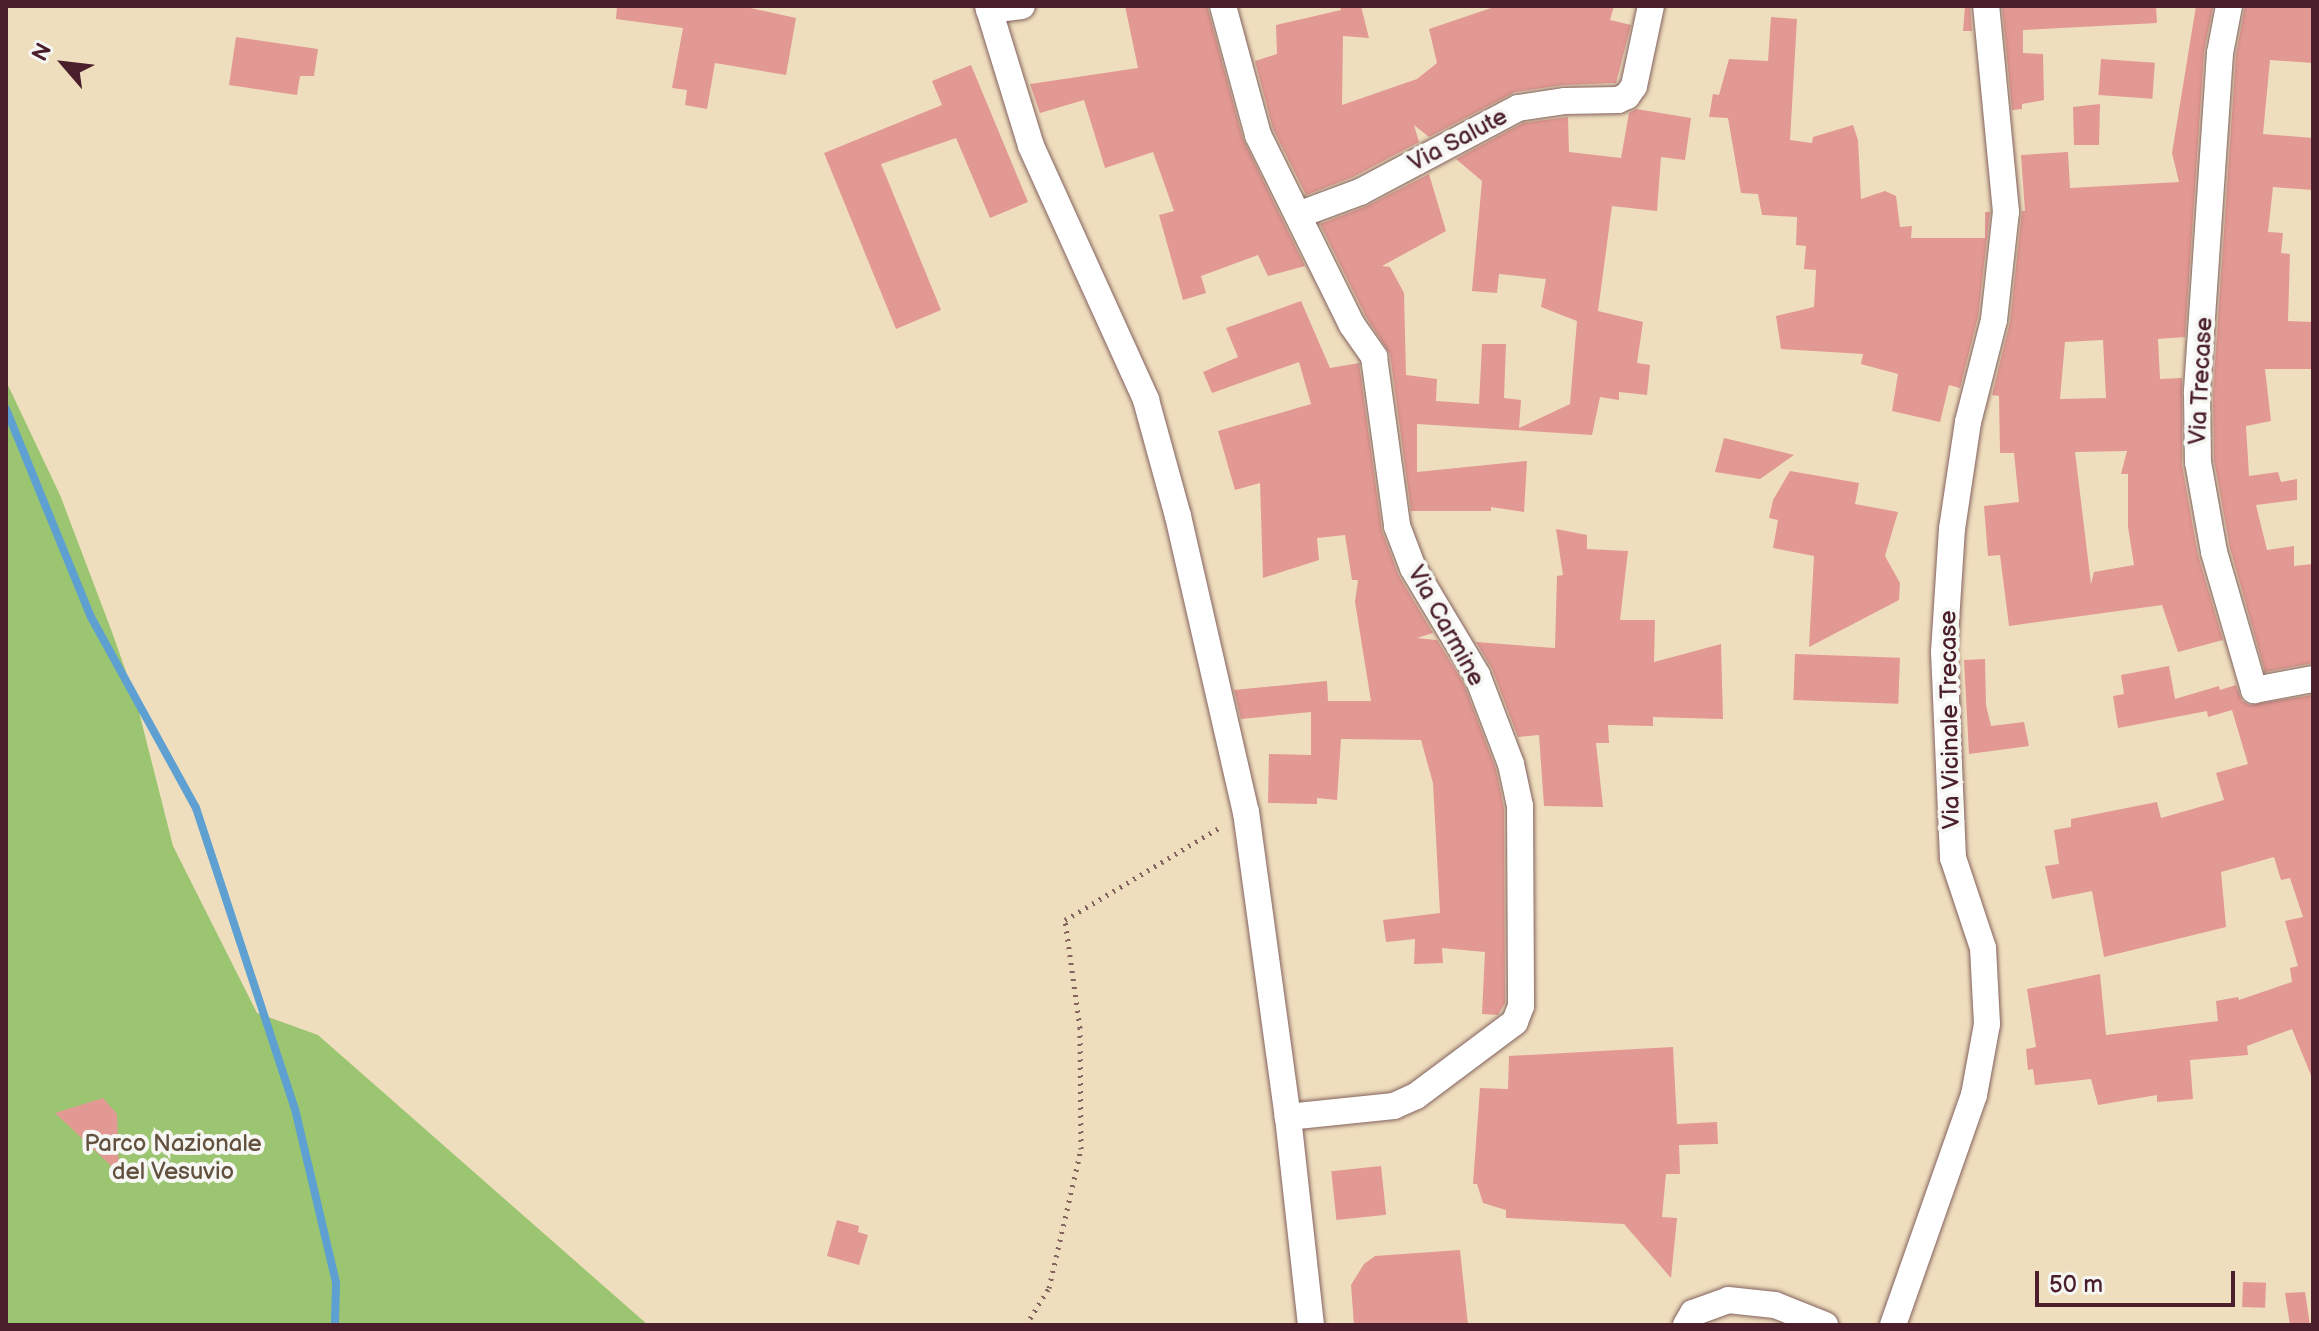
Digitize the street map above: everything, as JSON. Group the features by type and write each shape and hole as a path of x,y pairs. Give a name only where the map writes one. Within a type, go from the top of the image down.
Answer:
{"street":[{"path":"1022,6 988,8 1031,146 1146,400 1178,516 1246,812 1288,1117 1311,1325"},
{"name":"Via Carmine","path":"1223,6 1258,135 1352,325 1374,357 1397,526 1413,568 1477,675 1511,764 1520,806 1521,1006 1515,1022 1416,1096 1394,1106 1288,1117"},
{"name":"Via Salute","path":"1298,215 1360,192 1518,108 1565,101 1618,100 1627,96 1634,86 1651,6"},
{"name":"Via Vicinale Trecase","path":"1893,1325 1974,1095 1987,1024 1983,948 1953,858 1944,652 1952,529 1968,422 1994,320 2006,212 1986,6"},
{"name":"Via Trecase","path":"2229,6 2220,53 2197,393 2198,462 2214,552 2254,690 2313,679"},
{"path":"1686,1325 1693,1313 1728,1300 1775,1305 1825,1325"}],"path":[{"path":"1026,1325 1049,1288 1081,1149 1080,1028 1065,920 1246,812"}],"green space":[{"name":"Parco Nazionale del Vesuvio","path":"6,381 60,495 112,632 136,700 173,846 257,1013 318,1035 648,1325 6,1325"}],"building":[{"path":"617,6 742,6 796,18 786,75 715,63 707,109 685,105 687,90 672,88 683,28 616,19"},
{"path":"1125,6 1207,6 1243,139 1305,266 1268,276 1258,255 1201,276 1206,293 1183,300 1159,215 1174,211 1153,152 1105,168 1084,100 1040,113 1030,84 1138,68"},
{"path":"1340,6 1361,6 1369,38 1343,36 1342,105 1417,79 1437,63 1429,29 1497,6 1614,6 1610,20 1631,25 1616,83 1563,85 1515,92 1429,137 1414,125 1419,142 1353,177 1306,195 1273,129 1255,61 1277,54 1276,25 1341,10"},
{"path":"1965,6 1970,6 1972,31 1963,31"},
{"path":"2002,6 2156,6 2157,23 2023,30 2023,53 2043,54 2044,100 2022,104 2022,109 2012,110"},
{"path":"2196,6 2213,6 2204,52 2185,337 2158,339 2160,379 2182,378 2182,465 2198,555 2223,640 2178,652 2162,605 2009,626 2000,555 1988,556 1984,506 2019,502 2014,453 2000,453 1999,396 1992,395 2010,322 2022,211 2025,211 2021,155 2068,152 2070,188 2179,182 2172,153","holes":["2103,340 2106,398 2060,399 2065,342","2127,451 2121,474 2128,474 2128,527 2134,565 2094,572 2091,584 2075,452"]},
{"path":"2245,6 2313,6 2313,63 2270,60 2263,134 2313,138 2313,190 2273,187 2268,232 2283,233 2281,253 2290,254 2288,321 2313,322 2313,369 2265,369 2271,421 2246,426 2249,476 2278,472 2281,482 2297,479 2297,500 2256,505 2267,550 2294,546 2294,566 2313,564 2313,663 2265,672 2230,548 2214,460 2213,393 2236,55"},
{"path":"1771,17 1797,19 1790,140 1812,143 1813,137 1853,125 1858,140 1861,199 1885,191 1896,196 1900,227 1912,226 1911,238 1985,238 1985,212 1990,212 1978,317 1960,388 1949,385 1940,422 1892,411 1898,374 1861,364 1863,354 1781,349 1776,316 1814,307 1816,270 1804,269 1806,246 1796,245 1797,217 1762,215 1758,194 1741,193 1728,118 1709,117 1713,94 1719,95 1729,59 1768,61"},
{"path":"236,37 318,49 314,76 300,76 297,95 229,85"},
{"path":"2101,59 2155,63 2152,99 2098,95"},
{"path":"971,65 1028,202 990,218 956,138 881,164 941,310 896,329 824,153 942,105 932,81"},
{"path":"2100,104 2099,145 2074,145 2073,107"},
{"path":"1636,109 1691,118 1685,160 1661,157 1657,211 1612,206 1598,311 1643,322 1637,363 1650,365 1647,395 1619,392 1619,400 1600,397 1592,435 1417,424 1417,472 1527,461 1524,512 1491,507 1491,511 1411,511 1390,354 1366,317 1320,224 1367,206 1429,174 1446,231 1382,266 1390,267 1404,293 1406,375 1437,379 1436,401 1479,404 1482,344 1506,344 1504,398 1521,400 1519,428 1570,404 1577,321 1541,307 1546,279 1499,274 1497,293 1472,291 1482,181 1456,159 1523,123 1568,117 1569,152 1621,158 1629,113"},
{"path":"1301,301 1330,368 1359,363 1382,531 1399,576 1433,633 1417,638 1437,640 1463,682 1496,769 1504,808 1505,1003 1498,1015 1482,1014 1485,952 1442,948 1443,963 1414,964 1415,939 1386,942 1383,920 1440,913 1433,783 1421,740 1341,739 1337,800 1317,798 1317,804 1268,803 1269,754 1311,755 1311,712 1241,719 1234,690 1327,681 1328,701 1371,701 1355,602 1358,580 1352,580 1345,535 1317,538 1319,560 1263,578 1260,483 1235,490 1218,431 1311,404 1299,362 1212,393 1203,372 1238,357 1226,328"},
{"path":"1724,438 1794,455 1760,479 1715,472"},
{"path":"1790,471 1859,483 1855,504 1898,512 1885,556 1900,583 1899,600 1809,647 1814,556 1773,548 1778,520 1769,518 1773,500"},
{"path":"1556,529 1587,535 1587,549 1628,551 1620,620 1655,620 1654,662 1721,644 1723,719 1653,717 1653,726 1608,725 1609,743 1596,743 1603,807 1544,806 1539,735 1518,737 1492,669 1476,642 1555,648 1557,576 1563,575"},
{"path":"1795,654 1900,658 1898,704 1793,700"},
{"path":"1985,659 1986,705 1991,726 2024,722 2029,746 1969,754 1964,660"},
{"path":"2169,666 2175,699 2219,686 2220,690 2236,685 2242,701 2250,705 2313,695 2313,1080 2292,1029 2247,1046 2248,1055 2190,1060 2193,1099 2157,1102 2157,1095 2098,1105 2091,1079 2035,1085 2033,1069 2028,1070 2026,1049 2036,1047 2027,989 2100,974 2106,1035 2218,1021 2216,1001 2238,997 2239,1000 2292,982 2290,968 2298,966 2285,921 2303,917 2290,878 2281,880 2274,857 2221,872 2226,927 2104,957 2092,891 2052,899 2045,866 2059,864 2054,830 2071,827 2071,819 2157,802 2161,818 2224,800 2216,773 2248,764 2232,710 2208,717 2207,711 2118,728 2113,696 2124,694 2121,675"},
{"path":"1673,1047 1677,1124 1717,1122 1718,1144 1679,1145 1680,1174 1666,1174 1662,1217 1677,1218 1671,1278 1624,1224 1506,1218 1506,1210 1483,1203 1477,1184 1473,1184 1480,1088 1508,1089 1509,1056"},
{"path":"103,1098 117,1114 119,1173 55,1113"},
{"path":"1381,1166 1386,1215 1336,1220 1331,1171"},
{"path":"837,1220 859,1226 858,1232 868,1235 859,1265 827,1256"},
{"path":"1460,1250 1468,1325 1354,1325 1351,1285 1364,1264 1375,1256"},
{"path":"2243,1282 2266,1283 2265,1308 2242,1307"},
{"path":"2305,1292 2310,1325 2290,1325 2285,1293"}],"waterway":[{"path":"6,409 91,617 196,808 295,1109 336,1283 335,1325"}]}
